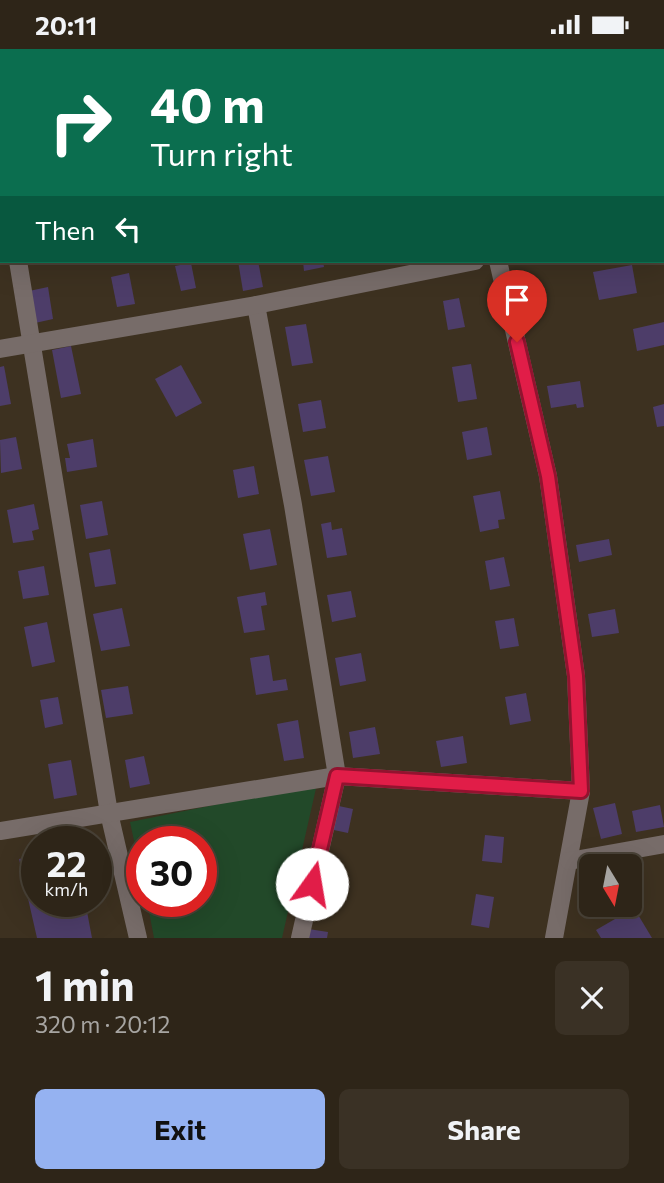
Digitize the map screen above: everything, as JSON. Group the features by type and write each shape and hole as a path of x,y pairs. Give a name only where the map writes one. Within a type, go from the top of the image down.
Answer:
{"street":[{"path":"18,263 109,813 138,938"},
{"path":"0,349 256,305 465,263"},
{"path":"498,263 548,476 576,676 581,791 554,938"},
{"path":"256,305 293,505 337,776 300,938"},
{"path":"0,831 337,776 581,791"},
{"path":"569,861 664,844"}],"green space":[{"path":"317,784 282,938 154,938 150,917 217,917 217,826 131,826 130,822"}],"building":[{"path":"191,263 196,288 181,291 175,266"},
{"path":"238,263 258,263 263,287 243,291"},
{"path":"303,263 323,263 324,267 304,271"},
{"path":"632,265 637,293 599,300 593,272"},
{"path":"129,273 135,304 117,307 111,277"},
{"path":"48,287 53,319 35,323 29,291"},
{"path":"459,298 465,327 448,330 443,301"},
{"path":"664,322 664,345 637,351 633,329"},
{"path":"306,324 313,363 292,366 285,327"},
{"path":"71,346 81,394 61,398 52,350"},
{"path":"471,364 477,399 458,402 452,367"},
{"path":"181,365 202,403 176,417 155,379"},
{"path":"4,366 11,404 0,406 0,367"},
{"path":"580,381 584,407 577,408 576,404 551,408 547,386"},
{"path":"321,400 326,428 303,432 298,404"},
{"path":"664,404 664,426 657,427 653,407"},
{"path":"487,427 492,455 467,460 462,432"},
{"path":"16,437 22,469 1,473 0,440"},
{"path":"93,439 97,467 67,472 65,458 70,458 67,444"},
{"path":"328,456 335,492 311,496 304,460"},
{"path":"254,466 259,494 238,498 233,470"},
{"path":"500,491 505,519 498,520 499,528 480,532 473,496"},
{"path":"102,501 108,535 86,539 80,505"},
{"path":"34,504 39,529 32,531 34,540 13,543 7,510"},
{"path":"331,522 332,530 342,528 347,555 327,558 321,524"},
{"path":"270,529 277,565 250,570 243,534"},
{"path":"609,539 612,555 579,562 576,545"},
{"path":"110,549 116,584 95,587 89,553"},
{"path":"504,557 510,586 490,590 485,561"},
{"path":"44,566 49,595 23,599 18,571"},
{"path":"351,591 356,617 332,622 327,595"},
{"path":"265,592 267,605 261,606 265,630 244,633 237,597"},
{"path":"122,608 130,646 101,651 93,614"},
{"path":"615,609 619,633 592,637 588,614"},
{"path":"514,618 519,646 500,649 495,621"},
{"path":"47,622 55,662 32,667 24,627"},
{"path":"361,653 366,681 340,686 335,658"},
{"path":"269,655 273,681 286,679 288,690 256,695 250,658"},
{"path":"128,686 133,714 106,718 101,690"},
{"path":"526,693 531,721 510,725 505,697"},
{"path":"58,697 63,724 45,728 40,700"},
{"path":"298,720 304,758 284,761 277,724"},
{"path":"375,727 380,754 353,758 349,732"},
{"path":"463,736 467,763 441,767 436,741"},
{"path":"144,756 150,784 130,788 125,760"},
{"path":"71,760 77,795 54,799 48,764"},
{"path":"615,803 622,834 601,839 593,808"},
{"path":"334,805 353,809 348,833 329,829"},
{"path":"660,805 664,827 636,832 632,811"},
{"path":"485,835 504,837 502,863 482,861"},
{"path":"322,868 339,871 336,893 319,891"},
{"path":"476,894 494,897 489,928 471,925"},
{"path":"32,917 88,917 92,938 37,938"},
{"path":"618,917 639,917 652,938 601,938 596,930"},
{"path":"302,928 328,932 327,938 301,938"}],"route":[{"path":"312,884 337,776 581,791 576,676 548,476 517,342"}]}
